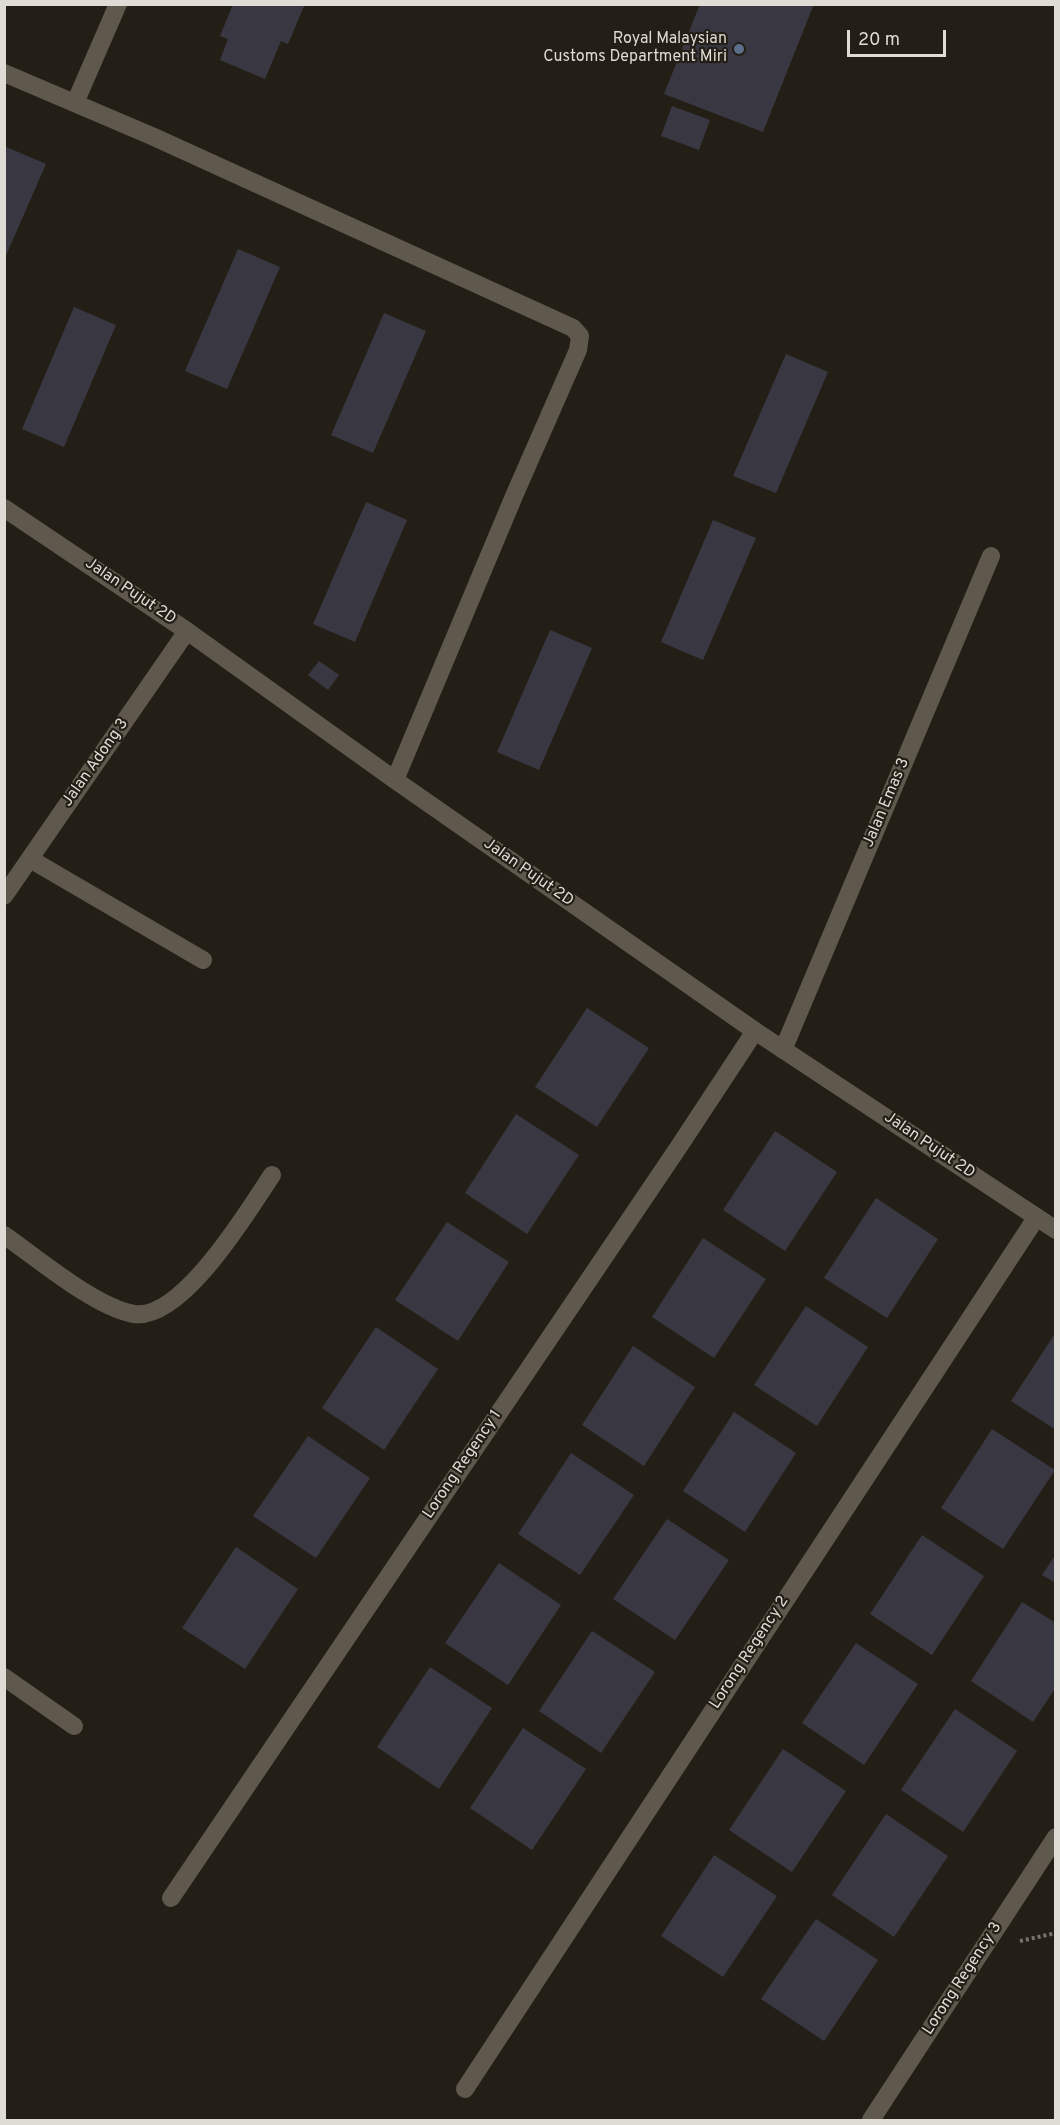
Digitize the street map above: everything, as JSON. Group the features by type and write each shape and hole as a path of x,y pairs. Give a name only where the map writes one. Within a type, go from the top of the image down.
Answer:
{"street":[{"path":"75,103 118,4"},
{"path":"4,73 154,136 242,178 486,286 573,328 580,336 579,350 513,496 395,780"},
{"name":"Jalan Pujut 2D","path":"4,508 187,631 395,780 754,1031 1056,1230"},
{"name":"Jalan Emas 3","path":"783,1050 991,556"},
{"name":"Jalan Adong 3","path":"4,896 187,631"},
{"path":"30,859 203,960"},
{"name":"Lorong Regency 1","path":"171,1898 671,1158 754,1031"},
{"path":"4,1235 108,1305 133,1314 148,1314 176,1299 217,1256 272,1175"},
{"name":"Lorong Regency 2","path":"465,2089 1036,1218"},
{"path":"4,1677 74,1726"},
{"name":"Lorong Regency 3","path":"871,2121 1056,1837"}],"building":[{"path":"233,4 305,4 288,44 281,41 265,79 220,60 228,39 220,36"},
{"name":"Royal Malaysian Customs Department Miri","path":"700,4 814,4 763,132 664,94"},
{"path":"672,106 710,120 699,150 661,136"},
{"path":"4,146 46,164 4,260"},
{"path":"238,249 280,267 227,389 185,371"},
{"path":"74,307 116,325 64,447 22,429"},
{"path":"384,313 426,331 373,453 331,435"},
{"path":"786,354 828,372 776,493 733,476"},
{"path":"366,502 407,520 355,642 313,624"},
{"path":"713,520 756,538 703,660 661,642"},
{"path":"550,630 592,648 539,770 497,752"},
{"path":"319,661 339,675 328,690 308,675"},
{"path":"587,1008 649,1048 597,1127 535,1087"},
{"path":"516,1114 579,1155 527,1234 465,1193"},
{"path":"775,1131 837,1172 785,1251 723,1210"},
{"path":"876,1198 938,1239 887,1318 824,1278"},
{"path":"447,1222 509,1262 458,1341 395,1300"},
{"path":"703,1238 766,1279 714,1358 652,1317"},
{"path":"806,1306 868,1347 817,1426 754,1385"},
{"path":"376,1327 438,1369 384,1450 322,1408"},
{"path":"1056,1332 1056,1430 1011,1401"},
{"path":"633,1346 695,1387 644,1466 582,1425"},
{"path":"734,1412 796,1453 745,1532 683,1491"},
{"path":"992,1429 1055,1470 1003,1549 941,1508"},
{"path":"308,1436 370,1478 316,1558 253,1516"},
{"path":"571,1453 634,1495 580,1575 518,1534"},
{"path":"667,1519 729,1560 675,1640 613,1599"},
{"path":"922,1535 984,1576 932,1655 870,1614"},
{"path":"236,1547 298,1589 245,1669 182,1628"},
{"path":"1056,1554 1056,1583 1042,1575"},
{"path":"499,1563 561,1605 508,1685 445,1643"},
{"path":"1022,1602 1056,1623 1056,1687 1033,1722 971,1681"},
{"path":"592,1631 655,1672 601,1753 539,1711"},
{"path":"856,1643 918,1684 864,1765 802,1723"},
{"path":"430,1667 492,1708 439,1789 377,1747"},
{"path":"955,1709 1017,1751 963,1832 901,1790"},
{"path":"523,1728 586,1769 532,1850 470,1808"},
{"path":"783,1749 846,1791 792,1872 729,1830"},
{"path":"886,1814 948,1856 894,1937 832,1895"},
{"path":"714,1855 777,1896 723,1977 661,1936"},
{"path":"816,1919 878,1960 824,2041 761,1999"}],"place":[{"name":"Royal Malaysian Customs Department Miri","path":"739,49"}]}
